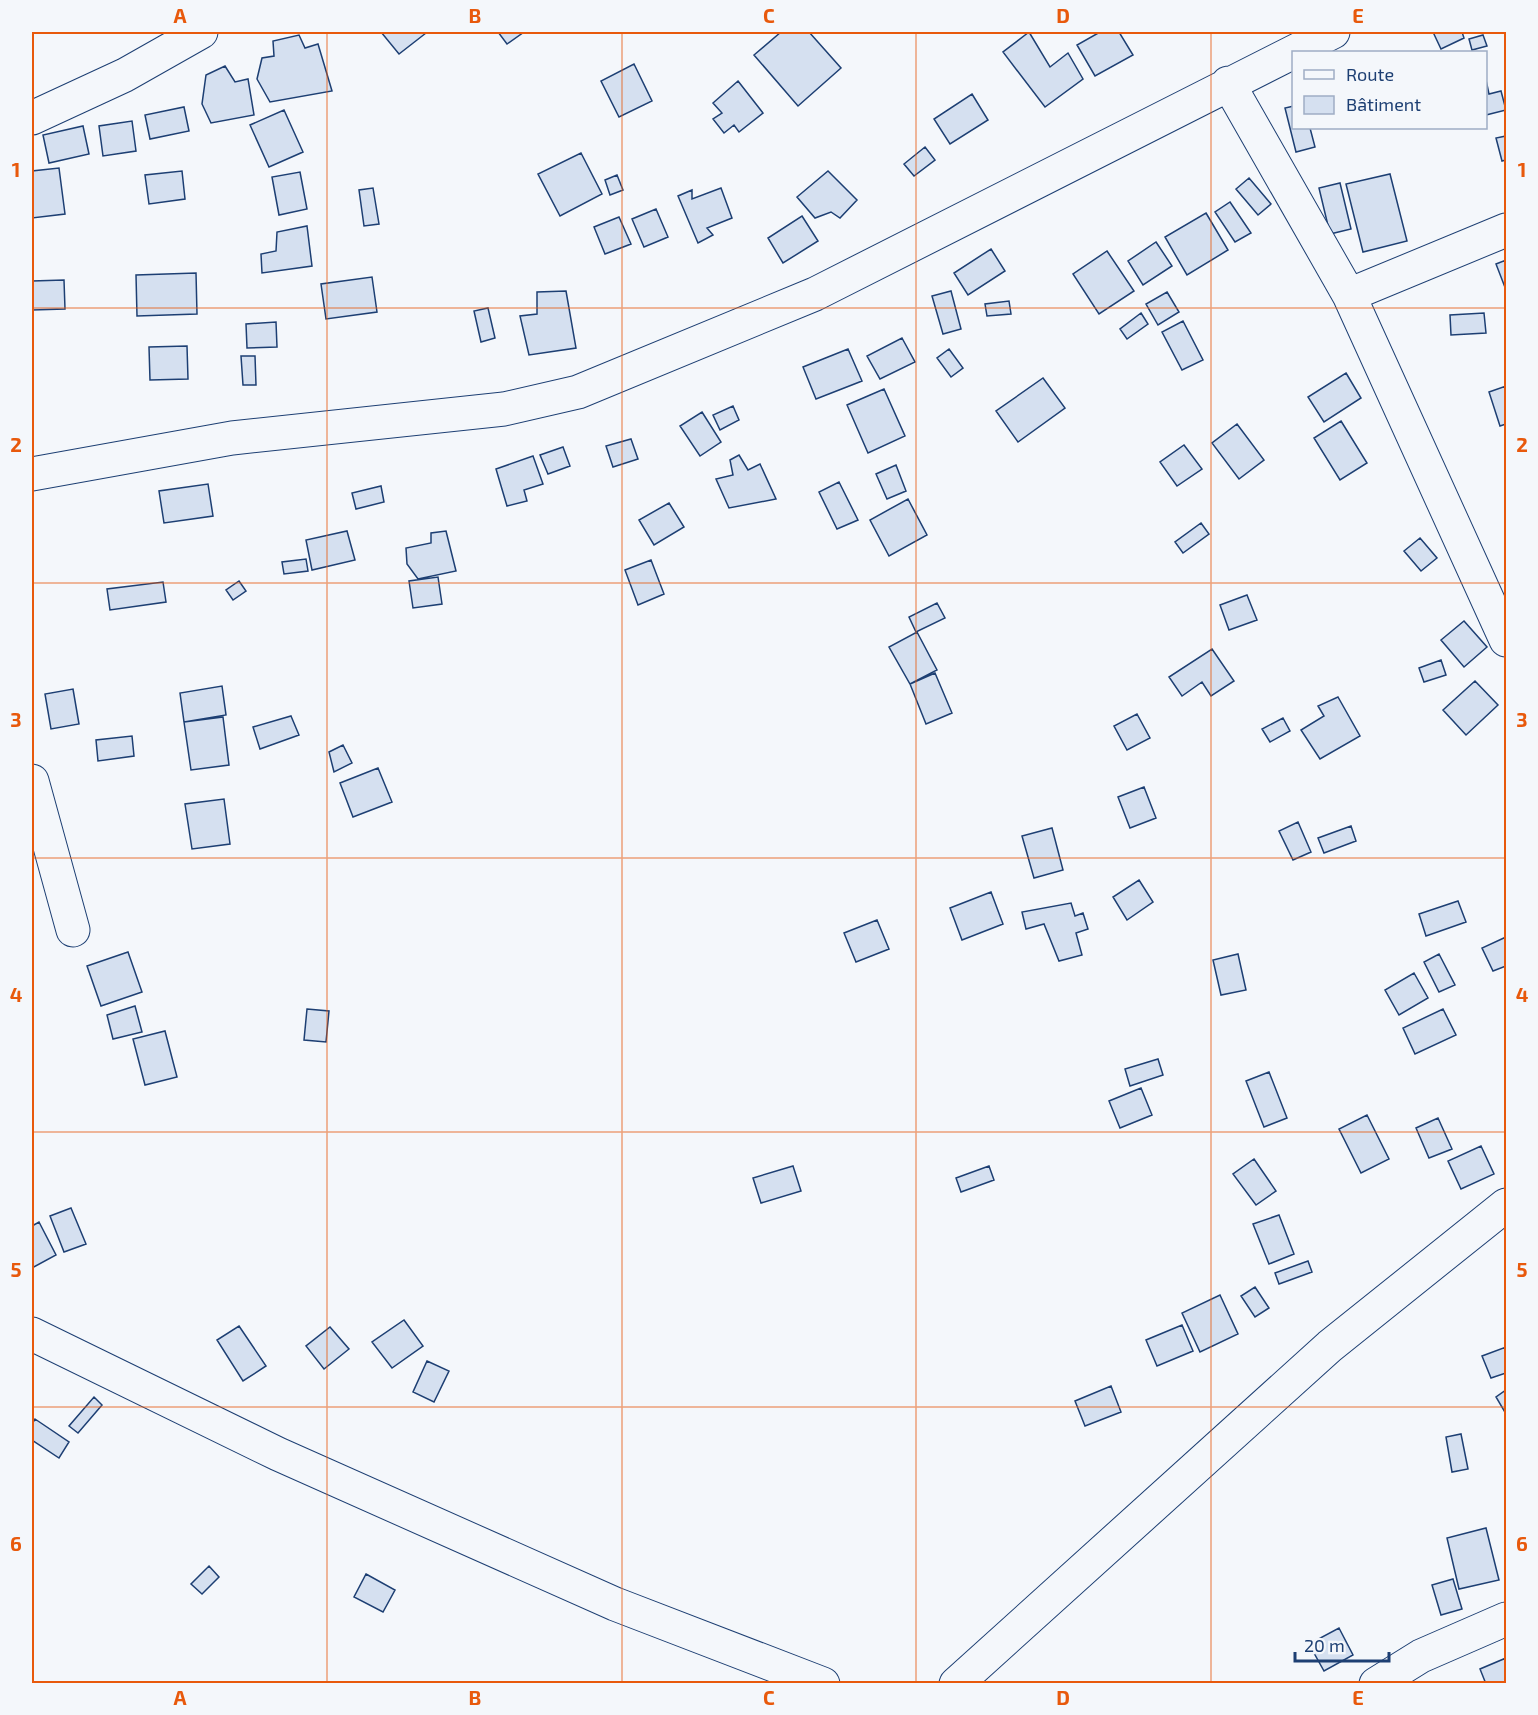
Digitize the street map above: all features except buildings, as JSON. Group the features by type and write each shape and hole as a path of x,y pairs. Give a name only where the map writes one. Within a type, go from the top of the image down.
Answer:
{"street":[{"path":"32,118 125,75 201,32"},
{"path":"1294,51 1333,32"},
{"path":"32,474 232,438 504,409 578,392 814,294 1292,52"},
{"path":"1228,83 1349,295 1506,640"},
{"path":"1349,295 1506,230"},
{"path":"32,781 73,930"},
{"path":"956,1683 1330,1346 1506,1205"},
{"path":"32,1334 278,1454 615,1605 823,1683"},
{"path":"1376,1683 1420,1656 1506,1619"}]}
